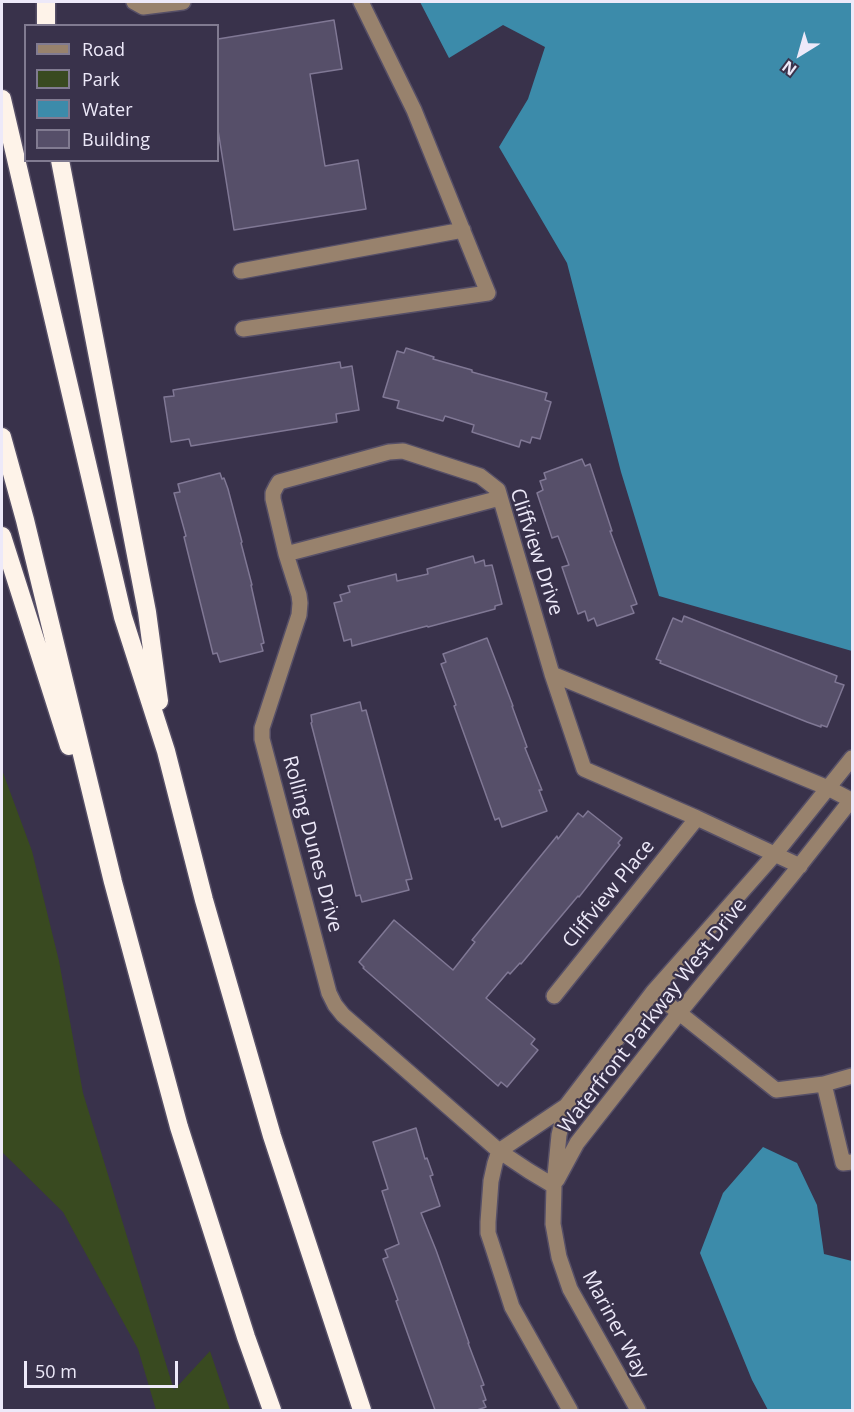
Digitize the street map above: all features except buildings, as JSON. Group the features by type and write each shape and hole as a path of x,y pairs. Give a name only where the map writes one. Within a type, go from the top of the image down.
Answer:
{"highway":[{"path":"46,2 46,24"},
{"path":"2,99 123,617 166,751 204,900 272,1136 362,1410"},
{"path":"60,162 147,612 166,751"},
{"path":"2,437 26,520 113,882 179,1127 246,1337 272,1410"},
{"path":"2,536 113,882"}],"street":[{"path":"134,2 143,7 183,2"},
{"path":"243,329 488,294 414,110 362,2"},
{"path":"241,271 463,231"},
{"name":"Cliffview Drive","path":"279,482 388,452 403,451 480,476 498,490 552,674 584,769 800,866"},
{"name":"Rolling Dunes Drive","path":"279,482 273,493 273,499 300,603 299,615 262,728 262,739 330,993 335,1005 343,1015 500,1150 528,1171 554,1186"},
{"path":"286,554 500,498"},
{"path":"552,674 852,799"},
{"name":"Waterfront Parkway West Drive","path":"554,1186 559,1135 566,1106 653,992 775,854 852,758"},
{"name":"Waterfront Parkway West Drive","path":"554,1186 578,1143 679,1013 852,799"},
{"name":"Cliffview Place","path":"554,996 697,818"},
{"path":"653,992 776,1090 824,1084 852,1076"},
{"path":"824,1084 843,1163 852,1162"},
{"path":"566,1106 500,1150 491,1180 488,1233 512,1307 570,1410"},
{"name":"Mariner Way","path":"554,1186 553,1224 558,1257 570,1289 638,1410"}],"green space":[{"path":"2,770 32,851 59,961 83,1093 174,1390 210,1351 230,1410 156,1410 138,1349 63,1212 2,1152"}],"water":[{"path":"420,2 852,2 852,651 659,596 621,472 567,263 499,147 528,99 545,47 503,25 449,58"},
{"path":"763,1147 797,1163 817,1205 824,1254 852,1261 852,1410 768,1410 752,1380 700,1253 723,1193"}]}
